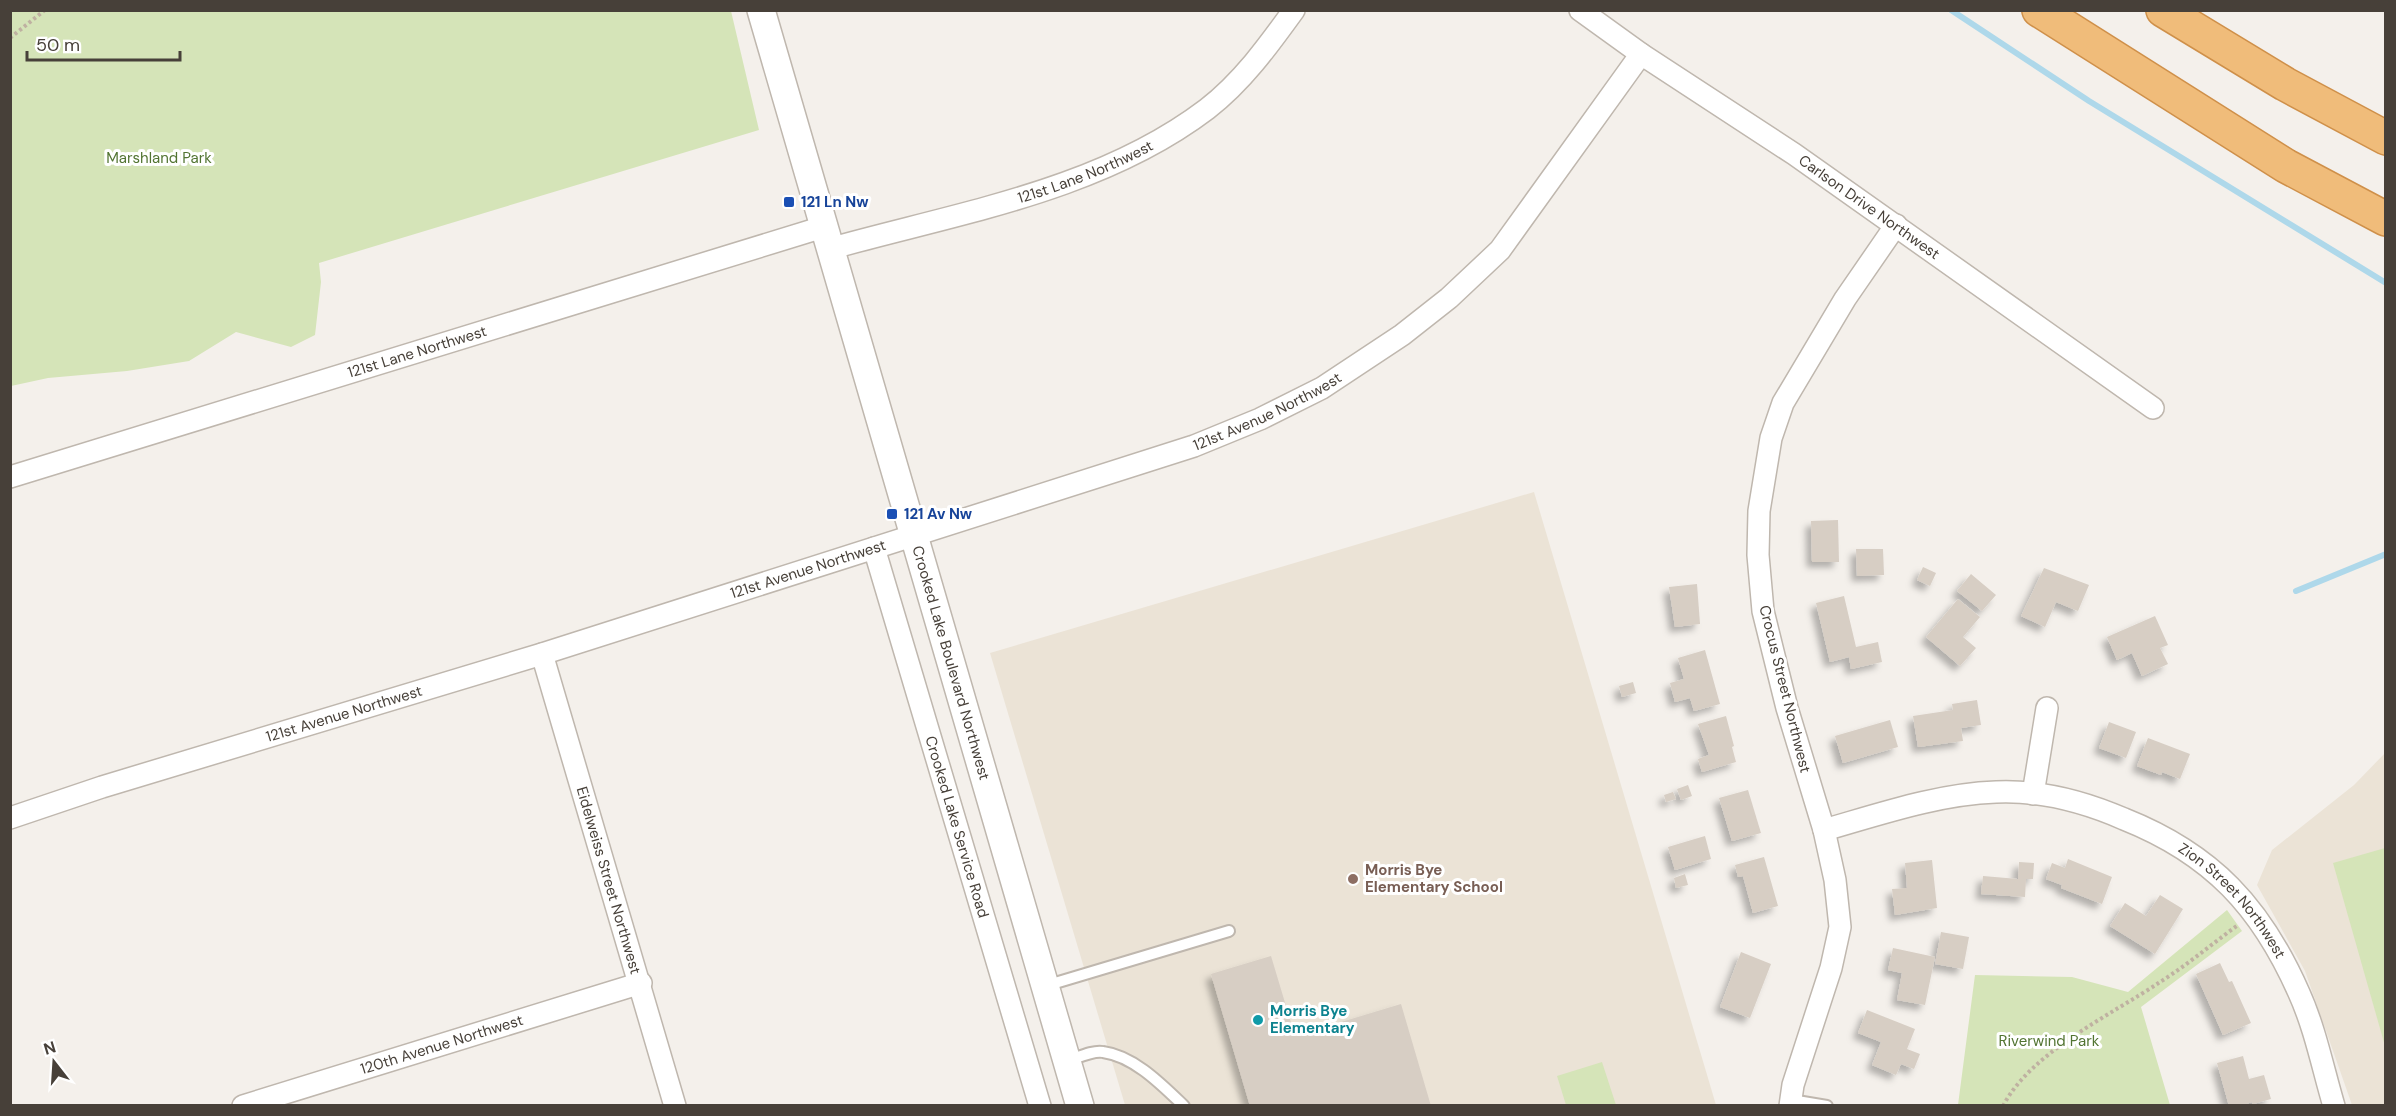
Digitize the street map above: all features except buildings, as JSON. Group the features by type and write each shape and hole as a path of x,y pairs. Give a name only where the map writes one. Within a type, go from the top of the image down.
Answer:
{"highway":[{"path":"2038,10 2286,166 2385,219"},
{"path":"2163,10 2285,84 2385,138"}],"street":[{"name":"Crooked Lake Boulevard Northwest","path":"761,10 1080,1106"},
{"name":"121st Lane Northwest","path":"10,477 826,238 1048,188 1118,163 1166,138 1209,108 1255,63 1294,10"},
{"name":"Carlson Drive Northwest","path":"1580,10 1641,54 1794,154 2153,408"},
{"name":"121st Avenue Northwest","path":"10,818 102,787 542,654 1194,446 1260,419 1322,388 1402,335 1449,298 1500,250 1641,54"},
{"name":"Crocus Street Northwest","path":"1790,1103 1816,1010 1831,968 1840,927 1835,880 1824,830 1787,708 1763,611 1758,555 1759,511 1771,438 1784,403 1845,299 1896,225"},
{"name":"Crooked Lake Service Road","path":"873,548 1040,1106"},
{"name":"Eidelweiss Street Northwest","path":"542,654 641,983 675,1106"},
{"path":"2033,794 2047,708"},
{"name":"Zion Street Northwest","path":"1824,830 1953,796 1997,792 2033,794 2092,805 2168,838 2210,868 2233,888 2254,912 2300,995 2334,1106"},
{"name":"120th Avenue Northwest","path":"243,1106 641,983"}],"lane":[{"path":"1044,987 1229,931"},
{"path":"1067,1061 1102,1051 1132,1063 1167,1089 1184,1106"},
{"path":"1790,1103 1827,1106"}],"path":[{"path":"10,38 45,10"},
{"path":"2003,1106 2014,1085 2035,1066 2163,981 2254,912"}],"shaded area":[{"name":"Morris Bye Elementary School","path":"1534,492 1716,1105 1125,1105 990,653"},
{"path":"2385,753 2385,1105 2352,1105 2305,971 2257,885 2272,850 2354,785"}],"green space":[{"name":"Marshland Park","path":"10,11 731,11 759,130 319,263 321,282 315,335 291,347 236,332 189,361 127,371 48,378 11,386"},
{"path":"2386,848 2385,1046 2333,863"},
{"name":"Riverwind Park","path":"2227,910 2242,931 2141,1007 2170,1105 1958,1105 1975,975 2072,977 2128,992"},
{"path":"1602,1062 1616,1105 1566,1105 1557,1076"}],"waterway":[{"path":"1951,10 2089,101 2386,283"},
{"path":"2296,591 2386,554"}],"place":[{"name":"121 Ln Nw","path":"789,202"},
{"name":"121 Av Nw","path":"892,514"},
{"name":"Morris Bye Elementary School","path":"1353,879"},
{"name":"Morris Bye Elementary","path":"1258,1020"}]}
